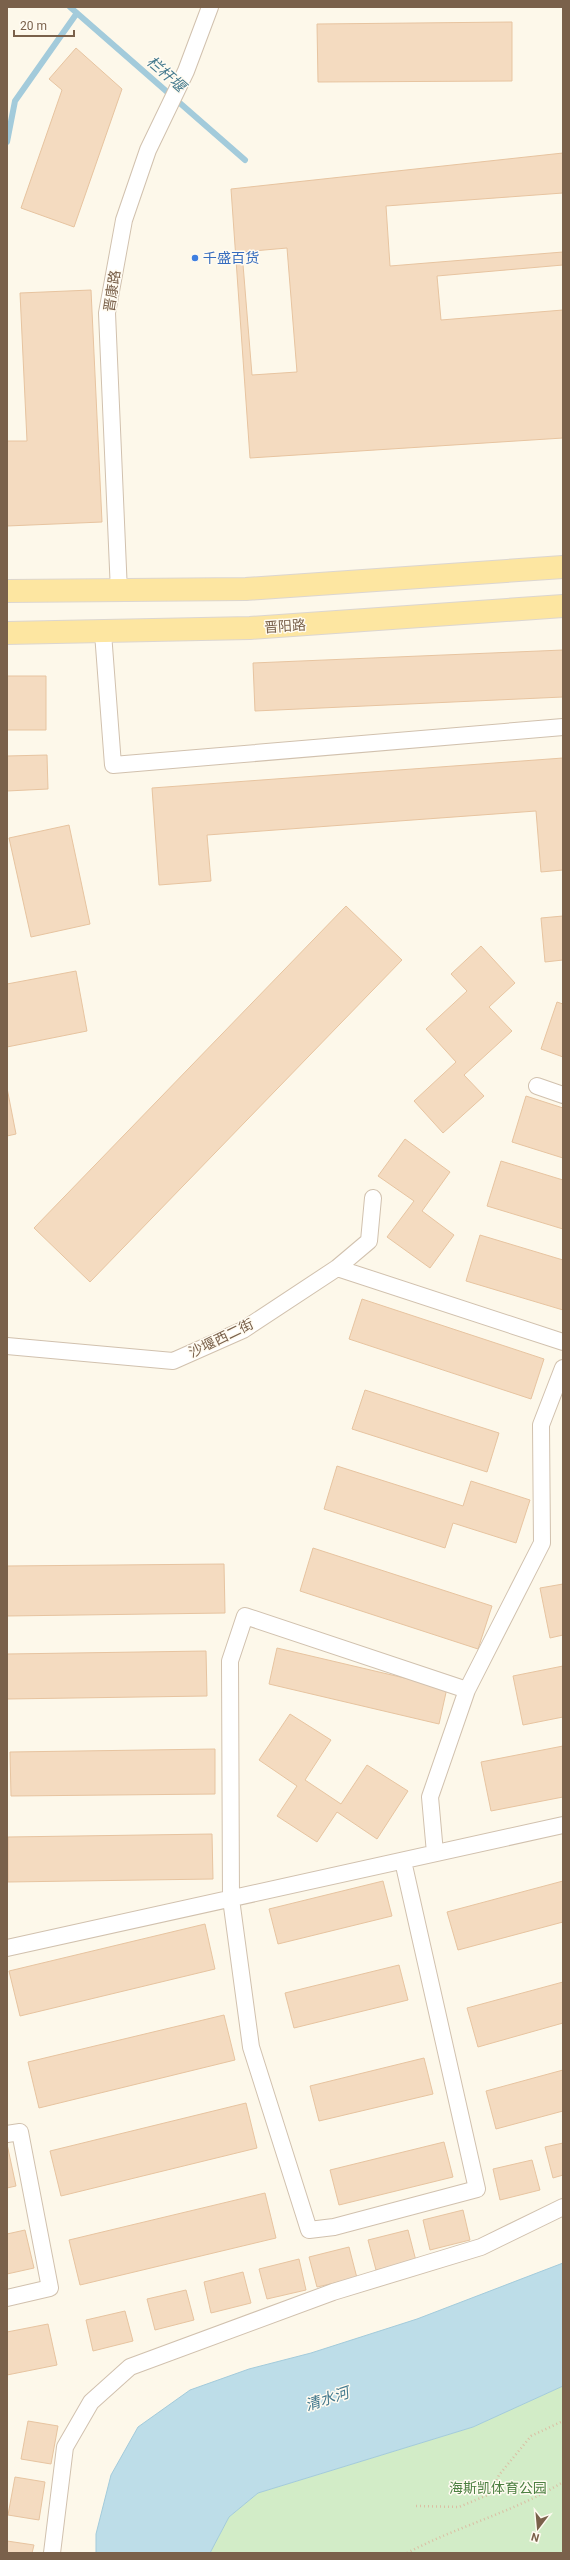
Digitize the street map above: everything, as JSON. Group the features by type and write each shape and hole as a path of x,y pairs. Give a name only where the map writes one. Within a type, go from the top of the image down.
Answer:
{"main road":[{"path":"7,591 119,592 246,589 563,567"},
{"name":"晋阳路","path":"7,633 104,633 250,628 563,606"}],"street":[{"name":"晋康路","path":"119,592 107,313 124,220 148,150 186,71 210,7"},
{"path":"104,633 113,765 563,726"},
{"path":"537,1086 563,1094"},
{"name":"沙堰西二街","path":"7,1346 173,1361 243,1330 337,1268 369,1241 373,1198"},
{"path":"337,1268 563,1342"},
{"path":"436,1853 430,1797 467,1690 542,1543 541,1425 563,1368"},
{"path":"404,1860 477,2189 334,2227 309,2230 251,2047 230,1899 230,1661 245,1616 467,1690"},
{"path":"7,1948 563,1825"},
{"path":"7,2134 20,2132 50,2288 7,2298"},
{"path":"52,2553 65,2447 90,2402 130,2367 333,2292 481,2247 563,2207"}],"path":[{"path":"416,2506 458,2507 490,2494 499,2474 531,2436 563,2421"},
{"path":"407,2553 434,2538 508,2510 563,2482"}],"green space":[{"name":"海斯凯体育公园","path":"563,2386 563,2553 210,2553 229,2517 258,2493 473,2427"}],"water":[{"name":"清水河","path":"563,2263 563,2386 473,2427 258,2493 229,2517 210,2553 96,2553 96,2534 111,2475 138,2427 190,2390 249,2369 311,2353 417,2319"}],"building":[{"path":"512,22 512,81 318,82 317,24"},
{"path":"76,48 122,89 74,227 21,208 62,90 49,79"},
{"path":"563,153 563,193 386,206 390,266 563,252 563,265 437,276 441,320 563,310 563,438 250,458 231,189","holes":["287,248 297,372 252,375 242,252"]},
{"path":"91,290 102,522 7,526 7,441 27,441 20,293"},
{"path":"563,650 563,697 255,711 253,663"},
{"path":"7,676 46,676 46,730 7,730"},
{"path":"47,755 48,789 7,791 7,756"},
{"path":"563,758 563,870 541,872 536,811 207,835 211,881 159,885 152,788"},
{"path":"69,825 90,924 31,937 9,838"},
{"path":"346,906 402,960 90,1282 34,1228"},
{"path":"563,916 563,960 545,962 541,918"},
{"path":"481,946 515,983 489,1007 512,1031 464,1075 484,1096 443,1133 414,1101 456,1062 426,1029 467,991 451,974"},
{"path":"76,971 87,1031 7,1047 7,984"},
{"path":"557,1002 563,1004 563,1057 541,1049"},
{"path":"7,1088 16,1134 7,1136"},
{"path":"526,1096 563,1108 563,1158 512,1142"},
{"path":"405,1139 450,1172 422,1211 454,1235 430,1268 387,1237 414,1201 378,1176"},
{"path":"501,1161 563,1180 563,1229 487,1206"},
{"path":"480,1235 563,1260 563,1310 466,1281"},
{"path":"362,1299 544,1359 531,1399 349,1339"},
{"path":"365,1390 499,1433 487,1472 352,1429"},
{"path":"337,1466 463,1506 471,1481 530,1500 516,1543 453,1523 445,1548 324,1509"},
{"path":"313,1548 492,1606 478,1649 300,1591"},
{"path":"224,1564 225,1613 7,1616 7,1566"},
{"path":"563,1584 563,1635 550,1638 540,1588"},
{"path":"277,1648 447,1688 439,1724 269,1684"},
{"path":"206,1651 207,1696 7,1699 7,1654"},
{"path":"563,1666 563,1717 523,1725 513,1676"},
{"path":"290,1714 331,1740 305,1780 341,1804 367,1765 408,1791 377,1839 337,1812 317,1842 277,1816 297,1786 259,1760"},
{"path":"563,1746 563,1797 491,1811 481,1762"},
{"path":"215,1749 215,1794 11,1796 10,1752"},
{"path":"212,1834 213,1879 8,1882 8,1837"},
{"path":"383,1881 392,1916 278,1944 269,1909"},
{"path":"563,1881 563,1922 458,1950 447,1912"},
{"path":"205,1924 215,1969 20,2016 9,1971"},
{"path":"399,1965 408,2000 294,2028 285,1993"},
{"path":"563,1982 563,2023 478,2047 467,2008"},
{"path":"224,2015 235,2060 39,2108 28,2062"},
{"path":"424,2058 433,2094 319,2121 310,2086"},
{"path":"563,2070 563,2111 496,2129 486,2091"},
{"path":"246,2103 257,2148 61,2196 50,2151"},
{"path":"444,2142 453,2177 339,2205 330,2170"},
{"path":"563,2143 563,2175 553,2178 545,2147"},
{"path":"7,2144 16,2186 7,2188"},
{"path":"532,2160 540,2190 500,2200 493,2169"},
{"path":"265,2193 276,2238 80,2285 69,2240"},
{"path":"463,2210 470,2240 430,2250 423,2220"},
{"path":"25,2230 34,2268 7,2274 7,2234"},
{"path":"408,2230 416,2261 376,2270 368,2240"},
{"path":"349,2247 357,2278 317,2287 309,2257"},
{"path":"299,2259 306,2290 267,2299 259,2269"},
{"path":"243,2272 251,2303 211,2313 204,2282"},
{"path":"186,2290 194,2320 155,2330 147,2299"},
{"path":"125,2311 133,2341 93,2351 86,2320"},
{"path":"48,2324 57,2365 7,2375 7,2332"},
{"path":"28,2421 58,2426 51,2464 21,2459"},
{"path":"15,2477 45,2482 39,2520 8,2515"},
{"path":"7,2541 34,2545 32,2553 7,2553"}],"waterway":[{"name":"栏杆堰","path":"70,7 245,160"},
{"path":"7,142 15,101 77,13"}],"place":[{"name":"千盛百货","path":"195,258"}]}
